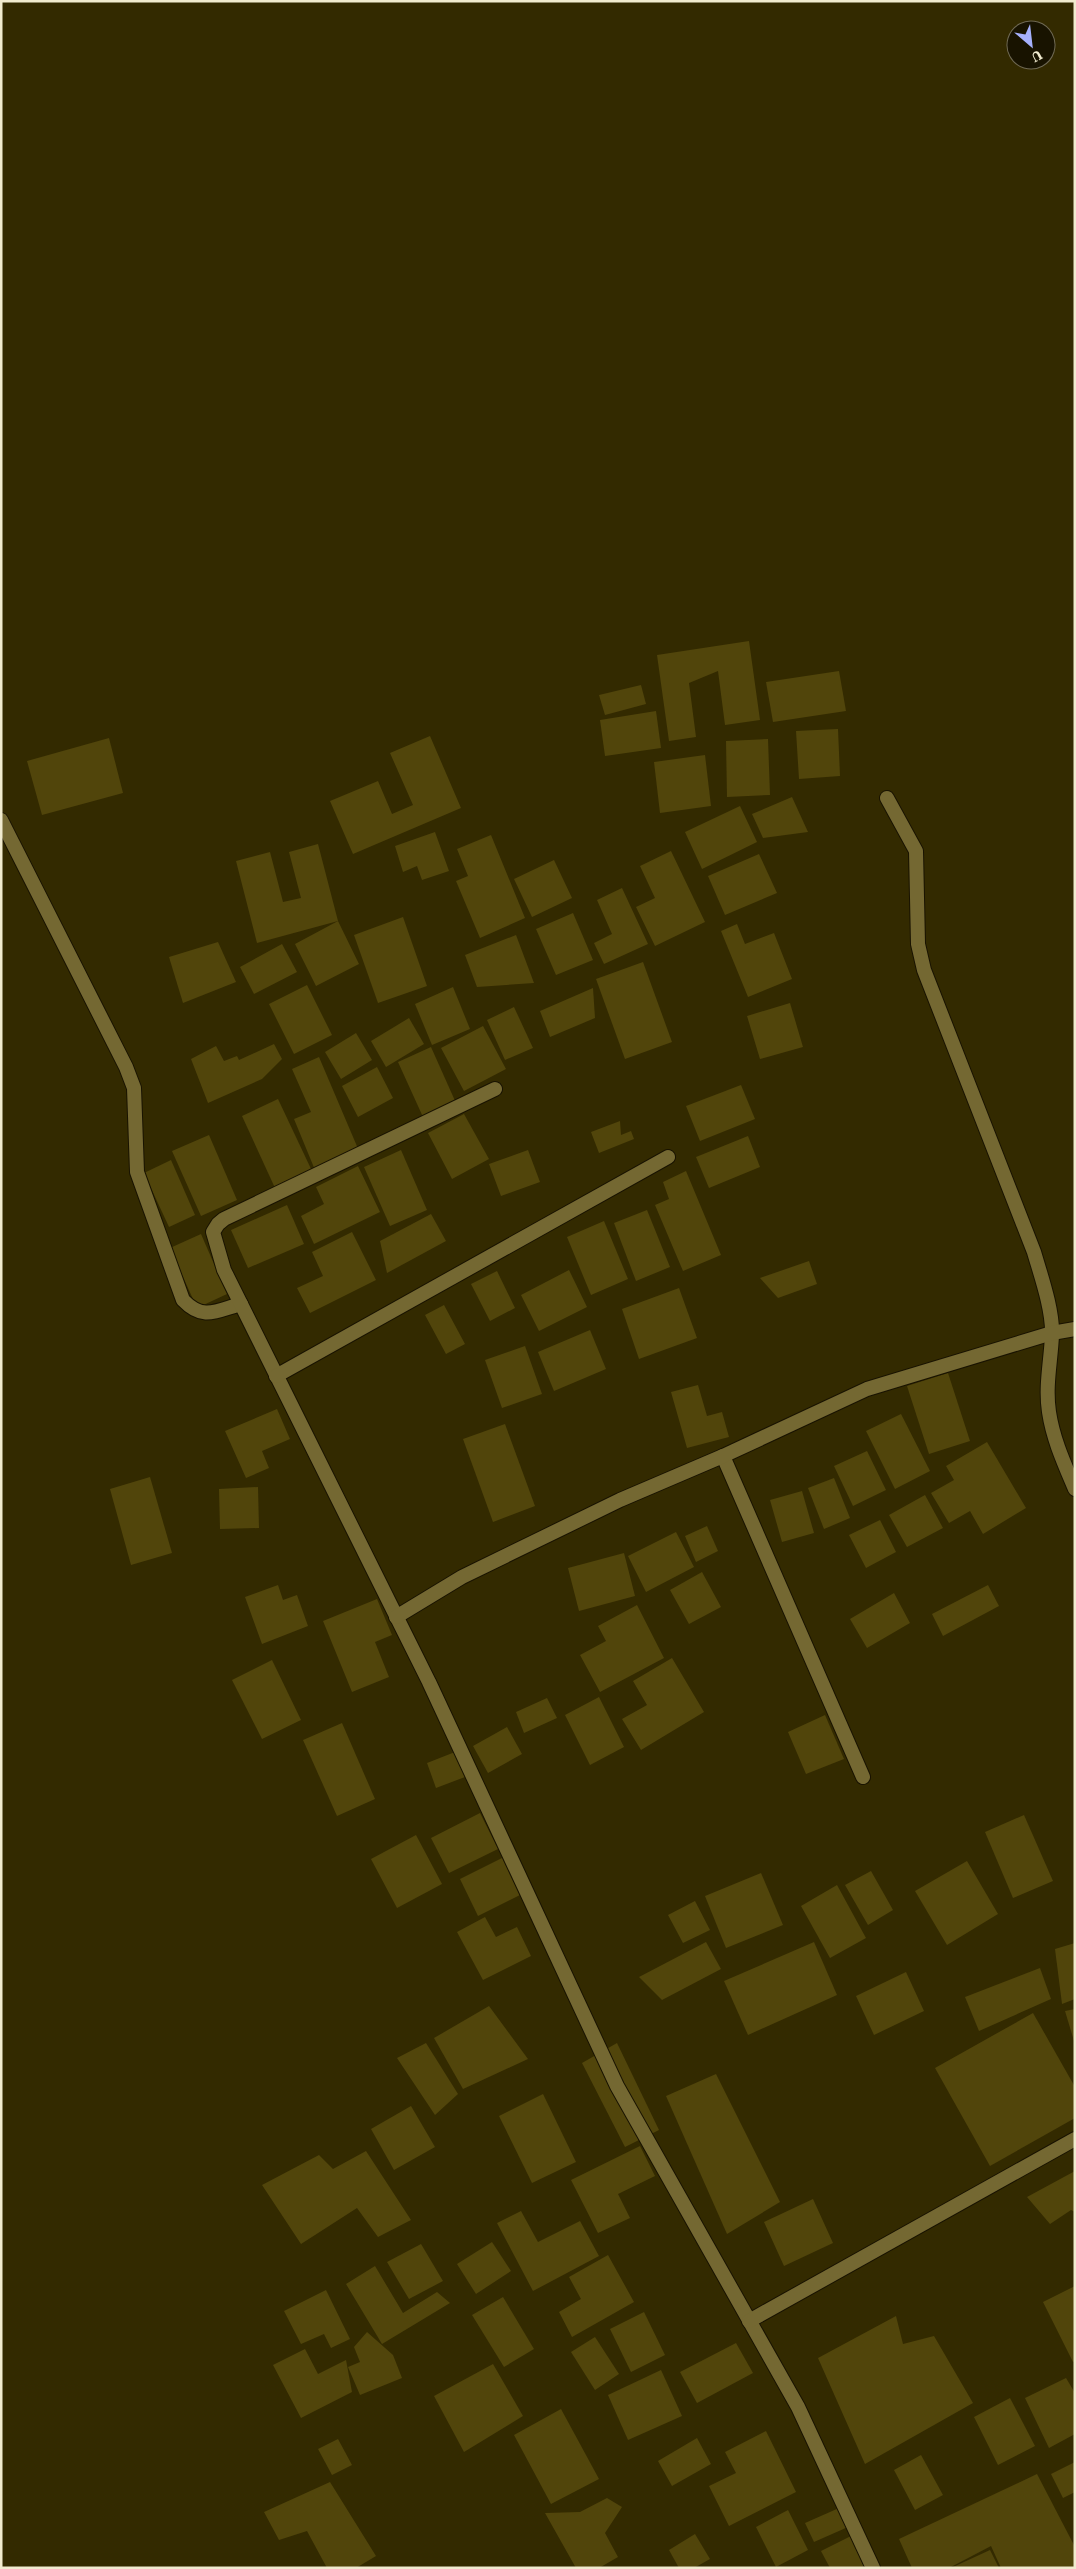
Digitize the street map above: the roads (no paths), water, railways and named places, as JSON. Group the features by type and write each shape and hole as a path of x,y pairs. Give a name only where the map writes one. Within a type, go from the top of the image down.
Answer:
{"street":[{"path":"887,798 916,851 918,944 924,970 1034,1252 1052,1332 1048,1410 1054,1438 1075,1488"},
{"path":"1,820 126,1067 134,1088 137,1172 183,1300 193,1311 208,1313 241,1304"},
{"path":"495,1089 218,1224 213,1232 215,1244 224,1270 429,1682 617,2086 798,2407 873,2568"},
{"path":"276,1376 668,1157"},
{"path":"396,1617 462,1577 620,1500 723,1456 867,1389 1052,1332 1075,1329"},
{"path":"723,1456 863,1777"},
{"path":"749,2321 1075,2139"}]}
